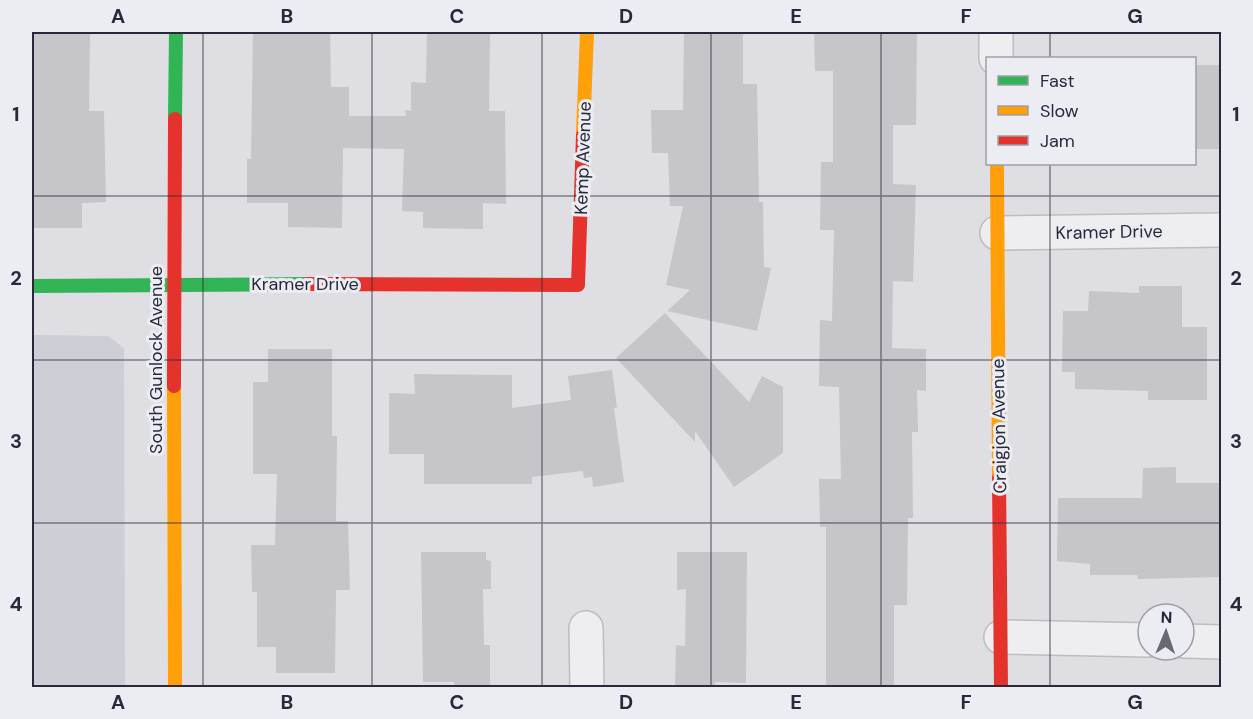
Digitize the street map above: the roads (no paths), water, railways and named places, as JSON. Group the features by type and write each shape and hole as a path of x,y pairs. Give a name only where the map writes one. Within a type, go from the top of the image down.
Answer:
{"street":[{"name":"South Gunlock Avenue","path":"175,687 173,283 176,32"},
{"name":"Kemp Avenue","path":"578,285 587,32"},
{"path":"996,32 996,57"},
{"name":"Craigjon Avenue","path":"997,165 1001,687"},
{"name":"Kramer Drive","path":"997,233 1221,230"},
{"name":"Kramer Drive","path":"32,286 173,283 578,285"},
{"path":"586,628 587,687"},
{"path":"1001,637 1136,640"},
{"path":"1196,641 1221,642"}]}
